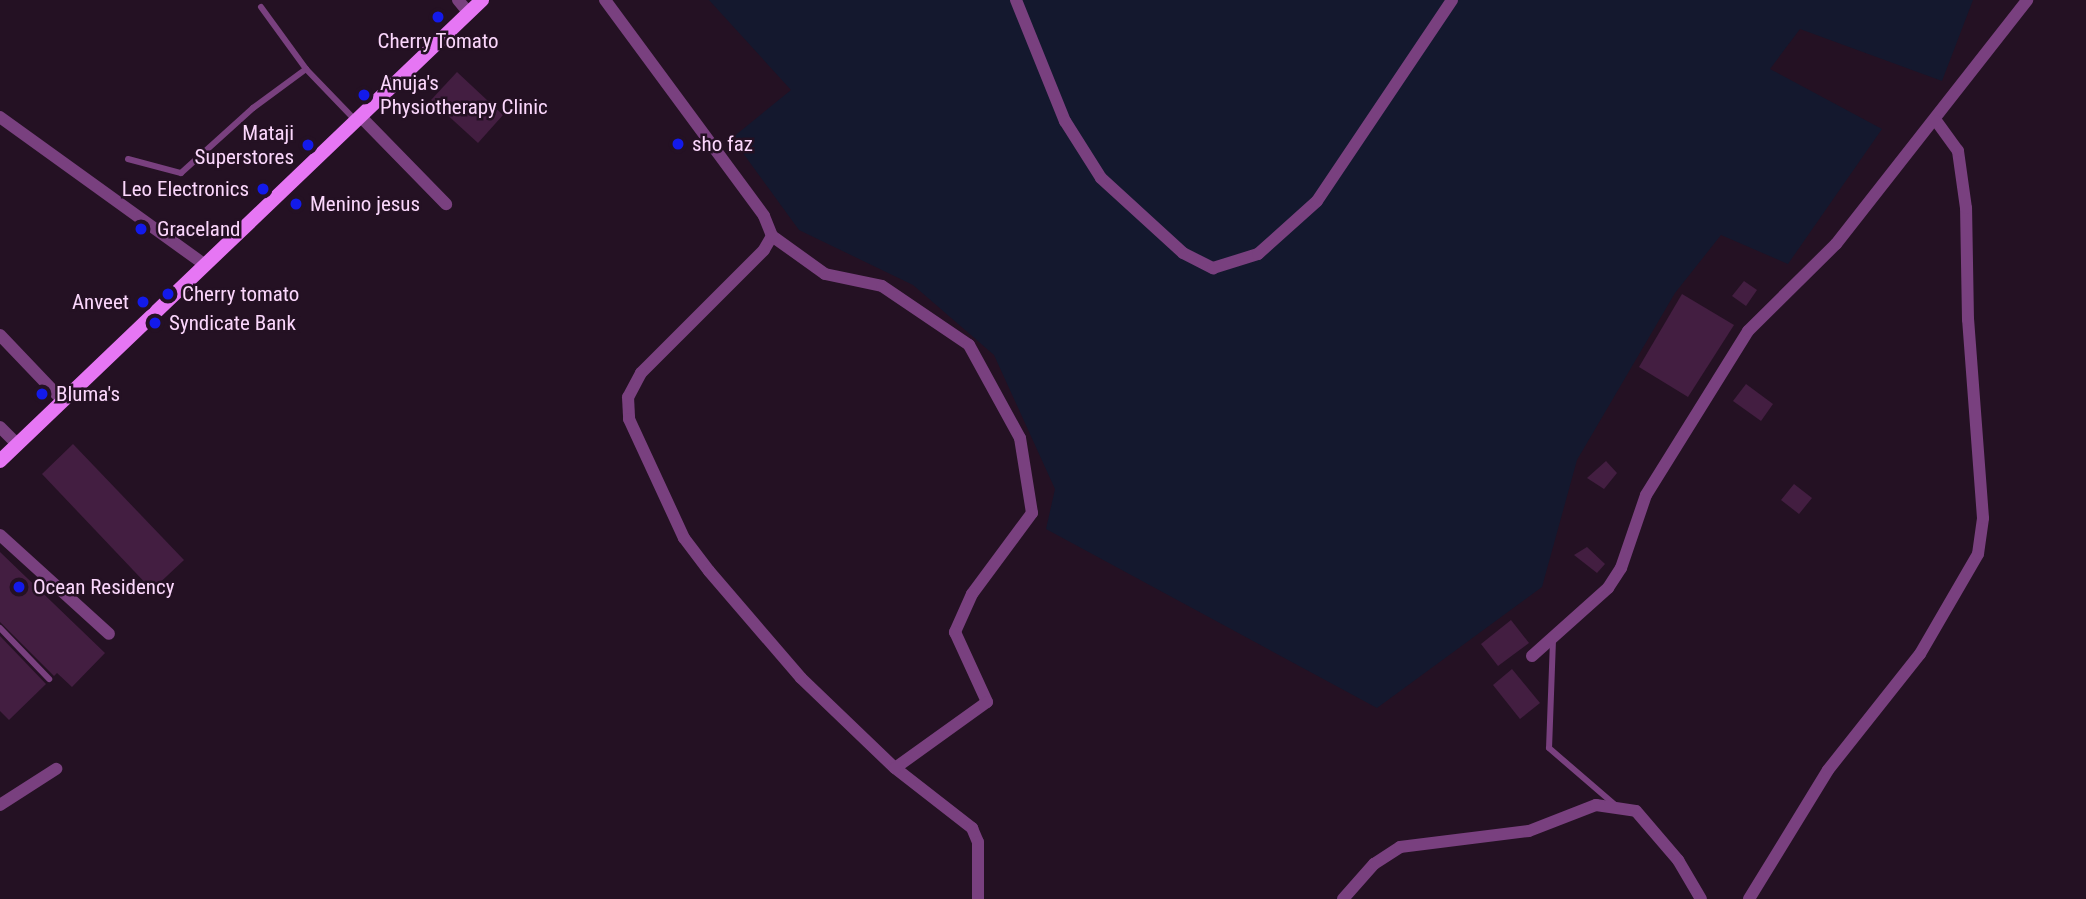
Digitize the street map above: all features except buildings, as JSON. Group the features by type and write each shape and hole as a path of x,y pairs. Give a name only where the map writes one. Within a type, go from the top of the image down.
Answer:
{"main road":[{"path":"0,461 482,0"}],"street":[{"path":"458,0 468,13"},
{"path":"605,0 764,216 772,236 825,274 882,286 969,345 1020,438 1032,513 972,594 955,632 987,702 895,768"},
{"path":"1016,0 1065,121 1101,177 1183,253 1213,268 1258,254 1317,201 1452,0"},
{"path":"1532,656 1608,588 1621,568 1646,495 1748,331 1836,244 1936,121 2027,0"},
{"path":"0,117 205,265"},
{"path":"358,119 446,204"},
{"path":"1749,899 1828,770 1920,654 1978,554 1983,518 1968,320 1966,208 1958,151 1936,121"},
{"path":"772,236 764,250 641,373 628,397 629,419 684,538 709,571 801,678 895,768 972,828 978,842 978,899"},
{"path":"0,335 63,401"},
{"path":"0,428 17,444"},
{"path":"0,535 109,634"},
{"path":"0,805 56,769"},
{"path":"1343,899 1374,864 1400,847 1529,831 1596,805 1636,811 1654,829 1701,899"}],"lane":[{"path":"261,6 306,69 358,119"},
{"path":"128,159 181,173 253,108 306,69"},
{"path":"0,628 49,679"},
{"path":"1553,639 1549,748 1616,806"}],"shaded area":[{"path":"709,0 1973,0 1942,81 1800,29 1770,69 1882,129 1788,264 1721,235 1675,293 1577,460 1542,587 1377,708 1046,529 1055,489 994,355 913,285 799,230 732,138 791,90"}],"place":[{"name":"Cherry Tomato","path":"438,17"},
{"name":"Anuja's Physiotherapy Clinic","path":"364,95"},
{"name":"sho faz","path":"678,144"},
{"name":"Mataji Superstores","path":"308,145"},
{"name":"Leo Electronics","path":"263,189"},
{"name":"Menino jesus","path":"296,204"},
{"name":"Graceland","path":"141,229"},
{"name":"Cherry tomato","path":"168,294"},
{"name":"Anveet","path":"143,302"},
{"name":"Syndicate Bank","path":"155,323"},
{"name":"Bluma's","path":"42,394"},
{"name":"Ocean Residency","path":"19,587"}]}
